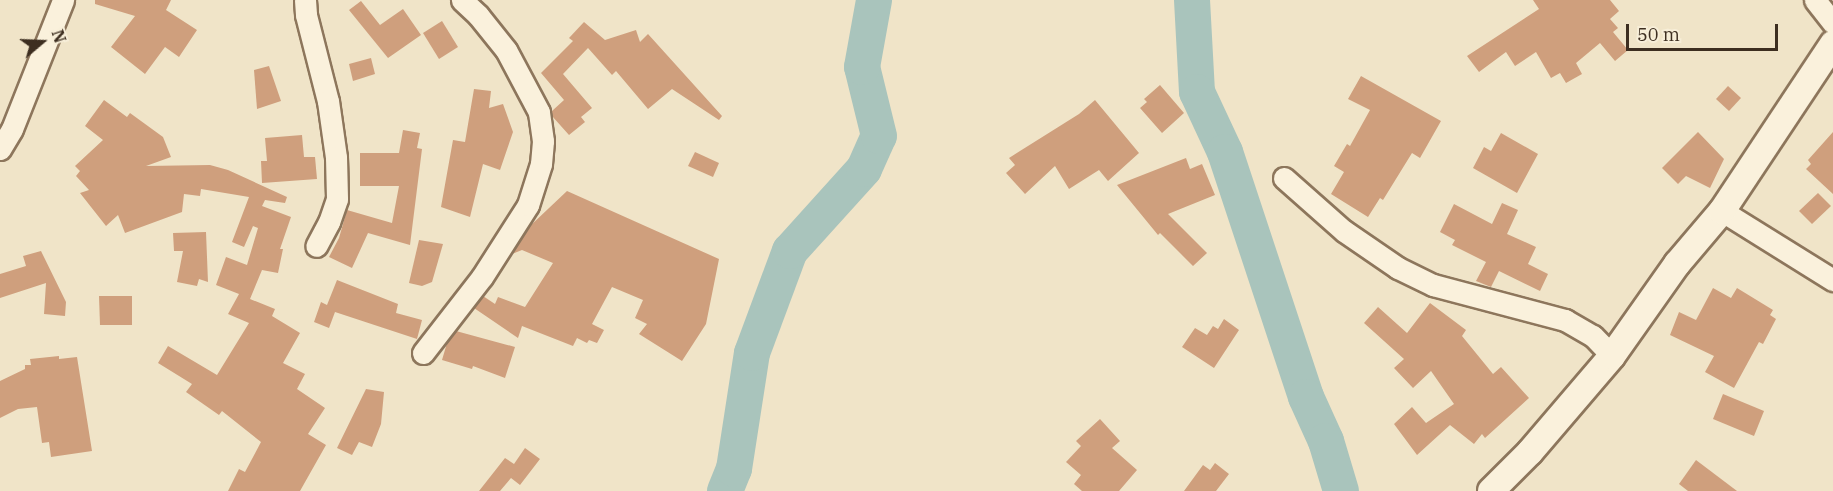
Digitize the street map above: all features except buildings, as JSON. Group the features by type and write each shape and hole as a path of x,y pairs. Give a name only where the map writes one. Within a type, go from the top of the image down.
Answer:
{"street":[{"path":"0,149 12,129 63,0"},
{"path":"305,0 306,15 328,101 336,157 337,199 329,222 315,246"},
{"path":"423,353 482,277 528,205 541,164 543,141 539,112 506,50 478,15 462,0"},
{"path":"1815,0 1833,23"},
{"path":"1491,491 1530,452 1612,356 1677,264 1722,211 1833,44"},
{"path":"1284,178 1344,231 1398,268 1433,285 1565,320 1593,336 1612,356"},
{"path":"1722,211 1833,280"}],"waterway":[{"path":"725,491 734,469 752,353 790,251 864,169 879,136 862,67 874,0"},
{"path":"1192,0 1197,92 1225,152 1306,397 1326,441 1341,491"}]}
